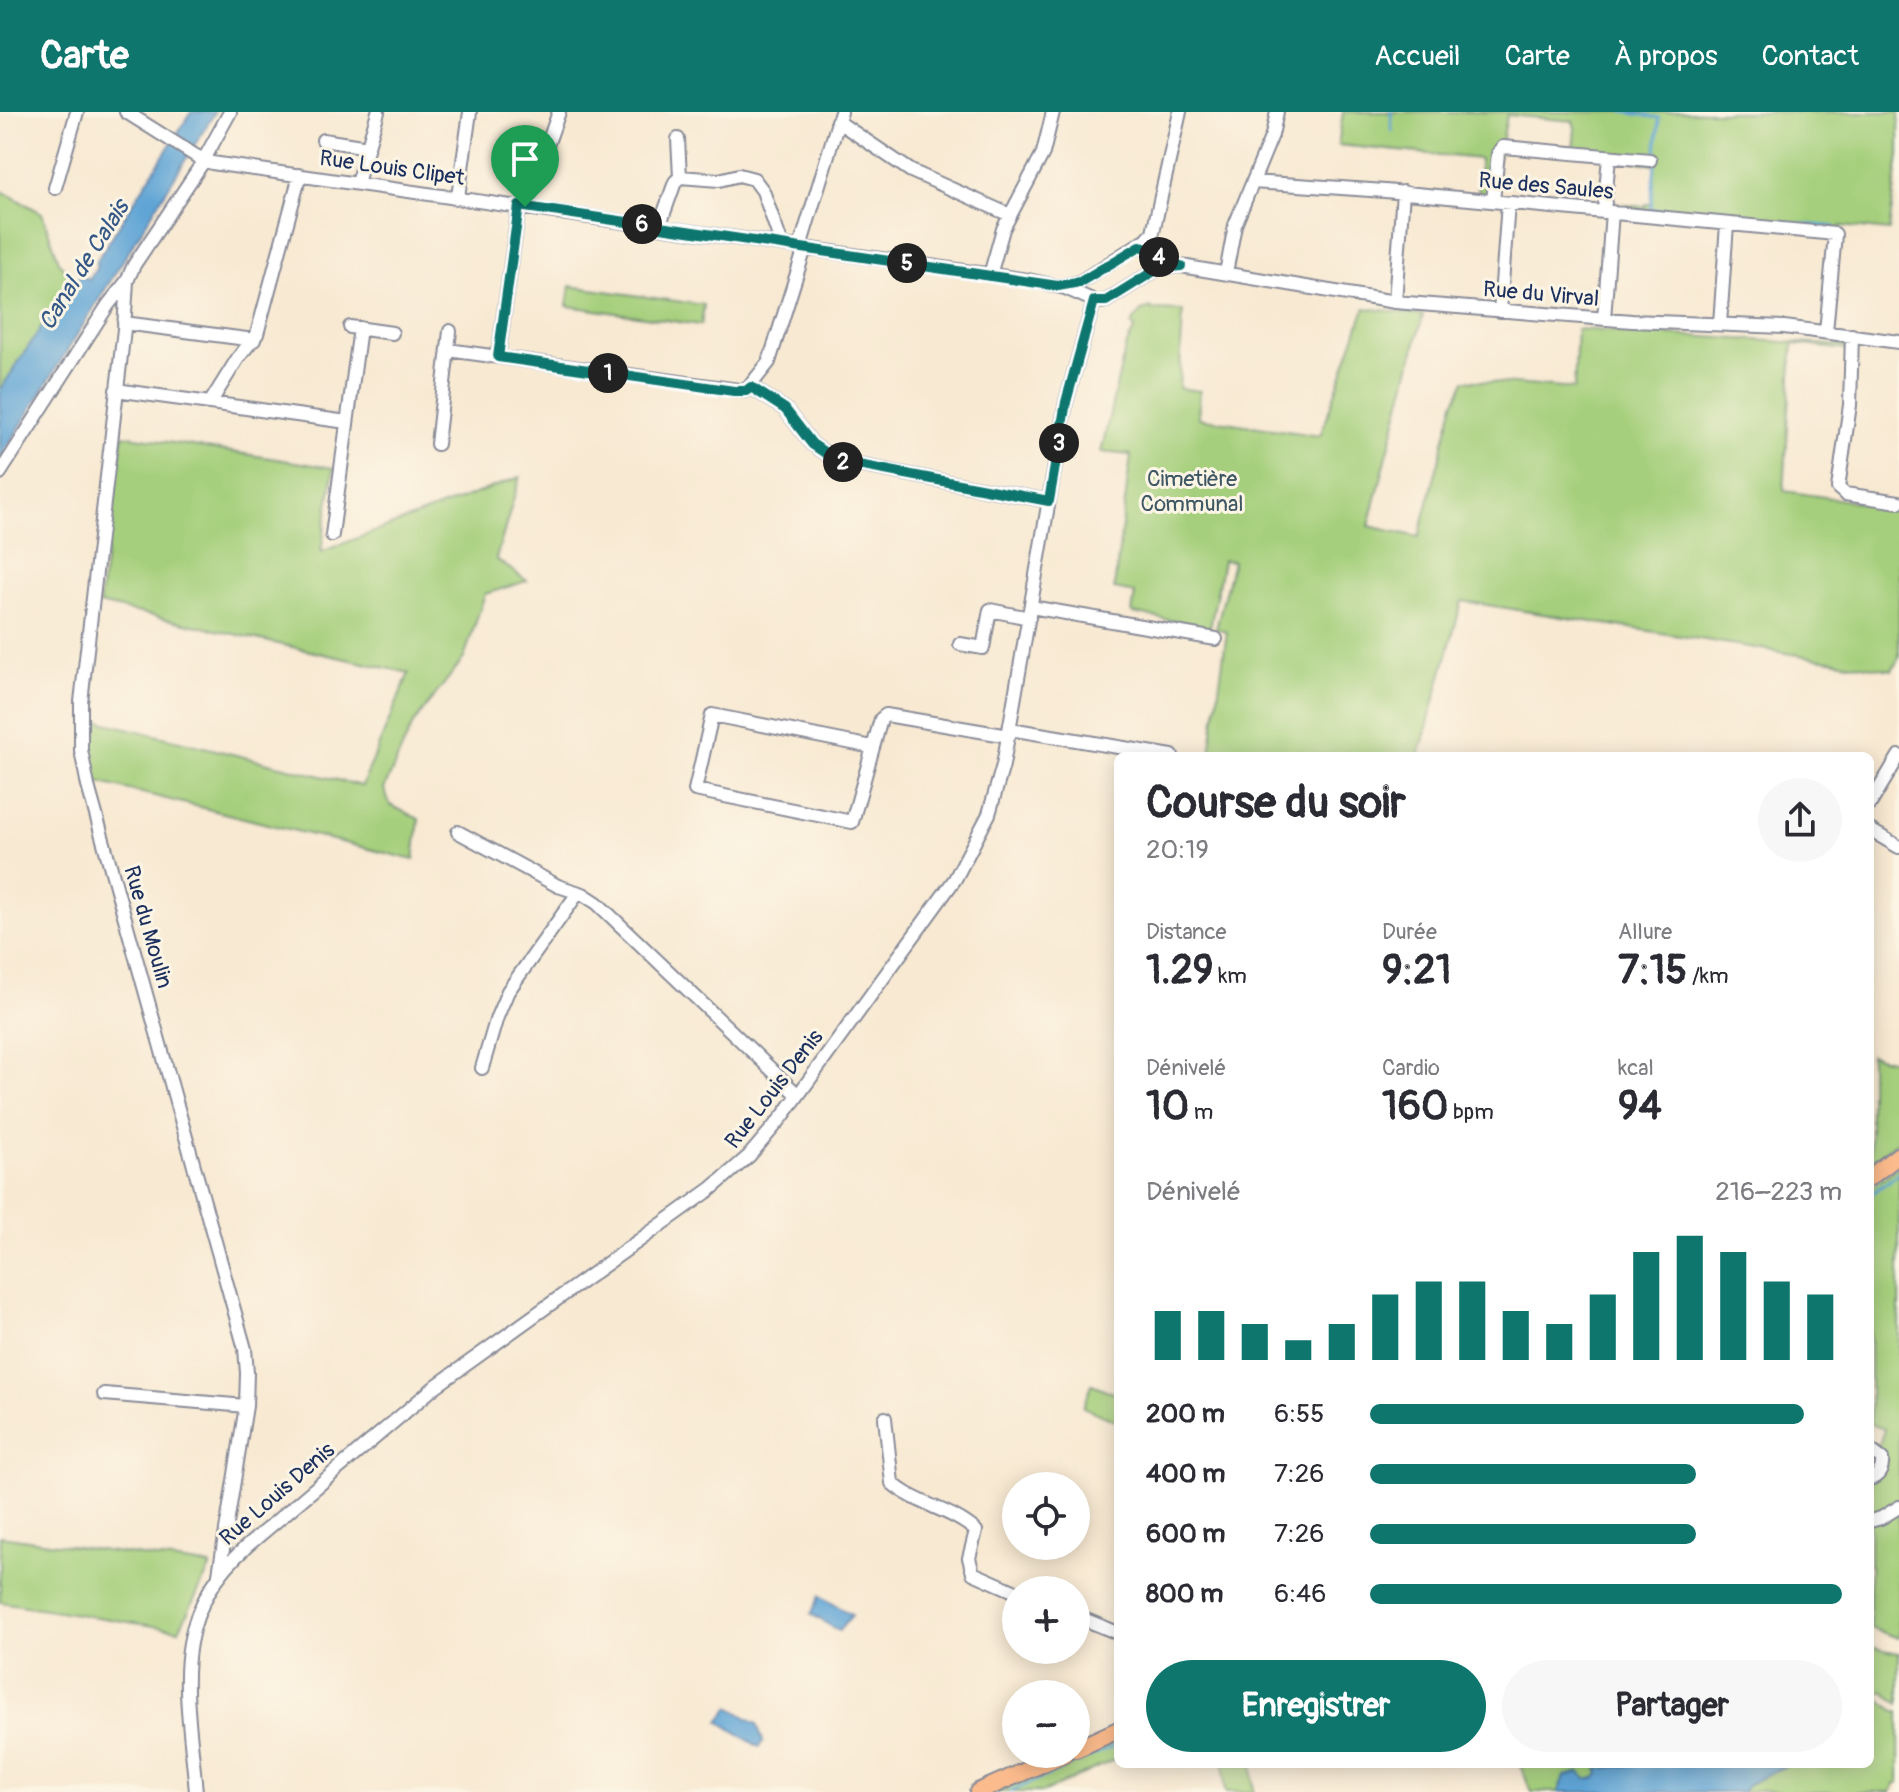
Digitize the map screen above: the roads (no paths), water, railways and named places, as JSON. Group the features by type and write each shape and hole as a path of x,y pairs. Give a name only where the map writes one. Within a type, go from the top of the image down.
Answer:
{"main road":[{"path":"1874,1174 1899,1155"},
{"path":"1090,1743 1114,1732"},
{"path":"978,1792 1032,1768"}],"street":[{"path":"55,188 77,112"},
{"path":"126,112 199,158"},
{"path":"0,473 108,305 127,281 199,158 230,112"},
{"path":"357,183 378,112"},
{"path":"458,197 470,112"},
{"path":"498,357 522,207 559,112"},
{"path":"990,275 999,238 1043,153 1053,112"},
{"path":"1136,246 1150,237 1157,224 1159,198 1180,112"},
{"path":"1226,273 1235,225 1272,135 1277,112"},
{"path":"448,350 746,391 772,356 839,116 911,171 1010,215"},
{"path":"659,227 675,182 680,177 678,139"},
{"path":"323,140 368,147"},
{"path":"1493,201 1501,147 1650,160"},
{"path":"1604,319 1609,157"},
{"name":"Rue Louis Clipet","path":"199,158 990,275 1058,286 1091,299"},
{"path":"210,403 238,358 254,340 300,175"},
{"path":"680,177 719,180 739,175 754,179 763,191 782,245"},
{"name":"Rue des Saules","path":"1253,182 1403,192 1835,234 1826,332"},
{"path":"1395,302 1403,192"},
{"path":"1500,311 1508,203"},
{"path":"1720,324 1727,224"},
{"name":"Rue Louis Clipet","path":"1058,286 1073,285 1136,246"},
{"name":"Rue du Virval","path":"1136,246 1147,247 1165,261 1181,266 1395,302 1604,319 1826,332 1899,342"},
{"path":"1091,299 1106,301 1152,271 1155,262 1152,251"},
{"name":"Rue du Virval","path":"1152,271 1165,266 1181,266"},
{"name":"Rue Louis Denis","path":"196,1792 187,1651 199,1606 219,1574 247,1546 436,1386 727,1176 759,1145 798,1095 962,868 989,814 1000,780 1066,402 1091,299 1084,287 1088,277"},
{"name":"Rue du Moulin","path":"127,281 81,702 81,750 139,971 241,1328 247,1364 246,1406 219,1574"},
{"path":"124,323 254,340"},
{"path":"332,535 347,422 355,328 392,333"},
{"path":"437,444 450,331"},
{"path":"1852,335 1850,405 1838,488 1845,494 1899,502"},
{"path":"751,387 785,409 812,444 837,461 1049,501"},
{"path":"116,390 347,422"},
{"path":"960,644 983,648 990,610 1030,612 1216,639"},
{"path":"872,747 712,715 695,790 852,822 872,747 881,719 886,715 1144,752"},
{"path":"1874,797 1899,756"},
{"path":"458,832 558,886 593,899 622,923 798,1095"},
{"path":"1874,832 1899,847"},
{"path":"482,1068 508,991 578,893"},
{"path":"104,1394 246,1406"},
{"path":"885,1418 892,1483 921,1502 963,1519 976,1531 969,1558 973,1573 1002,1586"},
{"path":"1874,1453 1882,1459 1883,1467 1874,1477"},
{"path":"1874,1520 1899,1507"},
{"path":"1090,1622 1114,1631"}],"water":[{"path":"191,112 215,112 0,459 0,390 73,279 82,276 89,279 96,269 97,260"},
{"path":"820,1596 852,1615 839,1631 811,1614"},
{"path":"730,1707 757,1724 763,1741 759,1747 719,1721"},
{"path":"1781,1768 1748,1784 1742,1792 1559,1792 1565,1776 1580,1772 1586,1778 1596,1778 1599,1773 1597,1769"}],"waterway":[{"path":"1391,112 1392,131"},
{"path":"1624,112 1659,118 1651,209 1710,215"},
{"path":"1728,217 1835,227"},
{"path":"1874,1192 1899,1173"},
{"path":"1010,1792 1114,1746"}],"water label":[{"name":"Canal de Calais","path":"84,265"}],"park label":[{"name":"Cimetière Communal","path":"1192,492"}]}
